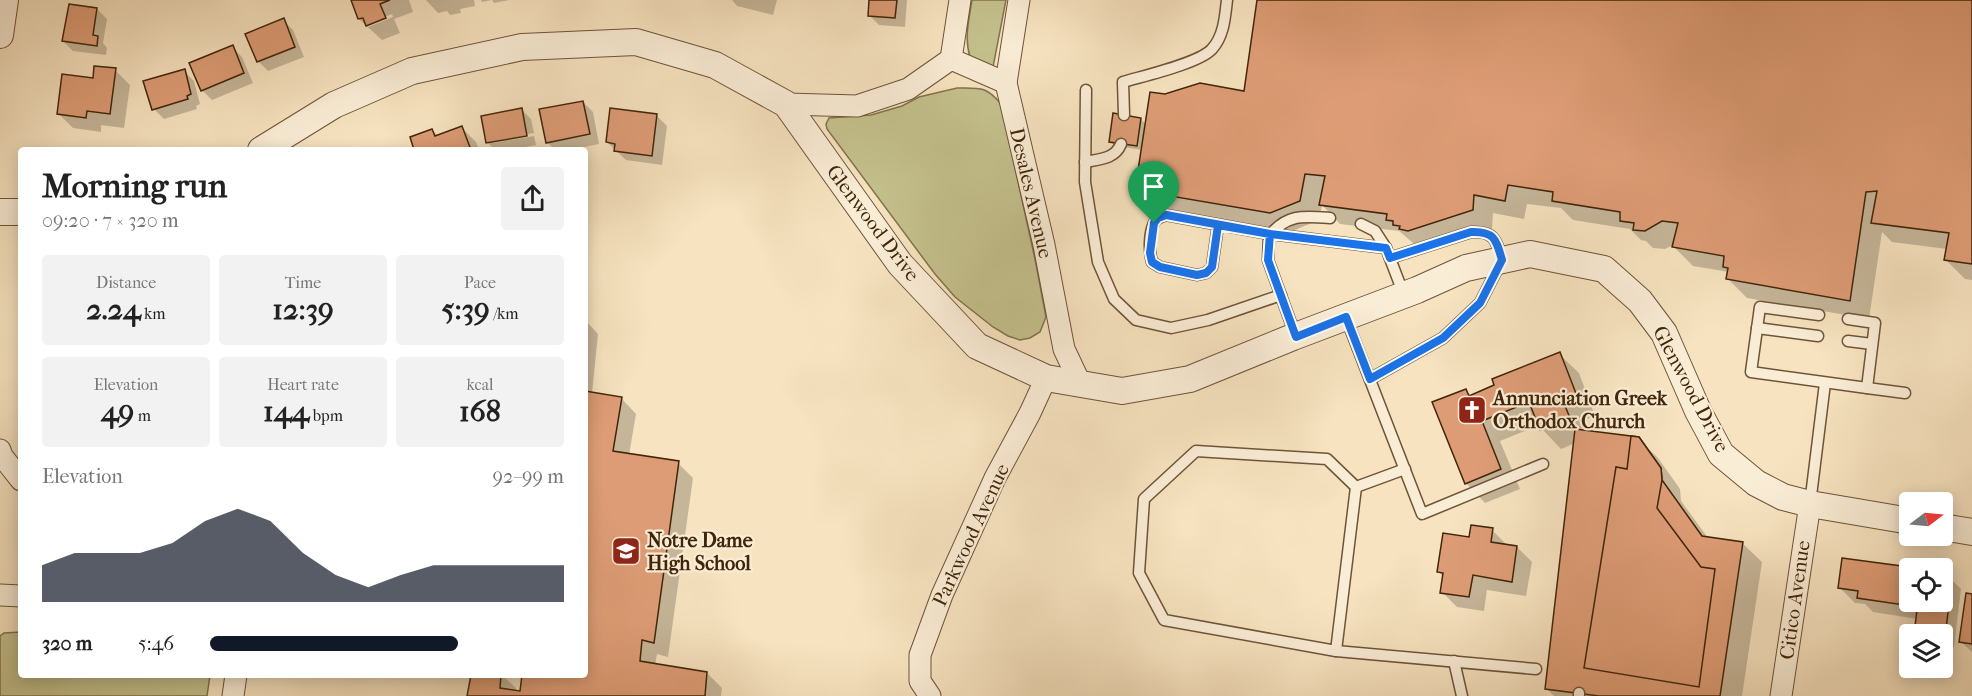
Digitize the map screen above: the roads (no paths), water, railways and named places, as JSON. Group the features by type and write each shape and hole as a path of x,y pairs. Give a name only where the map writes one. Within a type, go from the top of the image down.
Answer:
{"street":[{"path":"0,35 5,0"},
{"path":"786,104 857,106 908,89 951,59 960,0"},
{"name":"Desales Avenue","path":"1019,0 1006,83 1044,245 1064,350 1080,383"},
{"name":"Glenwood Drive","path":"266,147 334,105 412,71 522,47 636,42 715,65 786,104 900,264 977,346 1046,378 1122,391 1190,379 1404,296 1466,268 1530,254 1604,269 1640,301 1664,333 1698,411 1721,454 1755,483 1783,497 1810,504 1899,519"},
{"path":"951,59 1006,83"},
{"path":"0,212 18,212"},
{"name":"Parkwood Avenue","path":"930,696 920,681 920,655 942,595 995,478 1046,378"},
{"path":"0,450 18,476"},
{"name":"Citico Avenue","path":"1781,696 1810,504"},
{"path":"1953,528 1972,532"},
{"path":"0,595 18,596"},
{"path":"234,696 236,678"}],"lane":[{"path":"1124,115 1123,82 1191,61 1212,50 1224,28 1227,0"},
{"path":"1086,90 1085,182 1098,262 1114,299 1136,320 1171,328 1208,320 1281,294"},
{"path":"1085,162 1110,157 1118,151 1121,144"},
{"path":"1218,225 1212,267 1206,273 1197,275 1160,267 1152,262 1150,253 1154,223 1158,218 1166,215 1388,253 1471,232 1485,231 1495,238 1502,260 1480,303 1443,338 1370,379"},
{"path":"1296,337 1268,260 1270,234 1280,224 1305,216 1330,218"},
{"path":"1361,224 1375,231 1388,253 1404,296"},
{"path":"1819,315 1760,307 1751,372 1905,393"},
{"path":"1346,317 1422,514 1543,464"},
{"path":"1848,319 1875,322 1867,388"},
{"path":"1757,328 1818,336"},
{"path":"1848,341 1872,344"},
{"path":"1810,504 1825,382"},
{"path":"1356,487 1327,459 1196,451 1144,499 1139,573 1164,620 1336,651 1536,669"},
{"path":"1356,487 1405,469"},
{"path":"1336,651 1356,487"},
{"path":"1454,661 1462,696"}],"place":[{"name":"Annunciation Greek Orthodox Church","path":"1472,410"},
{"name":"Notre Dame High School","path":"626,551"}]}
